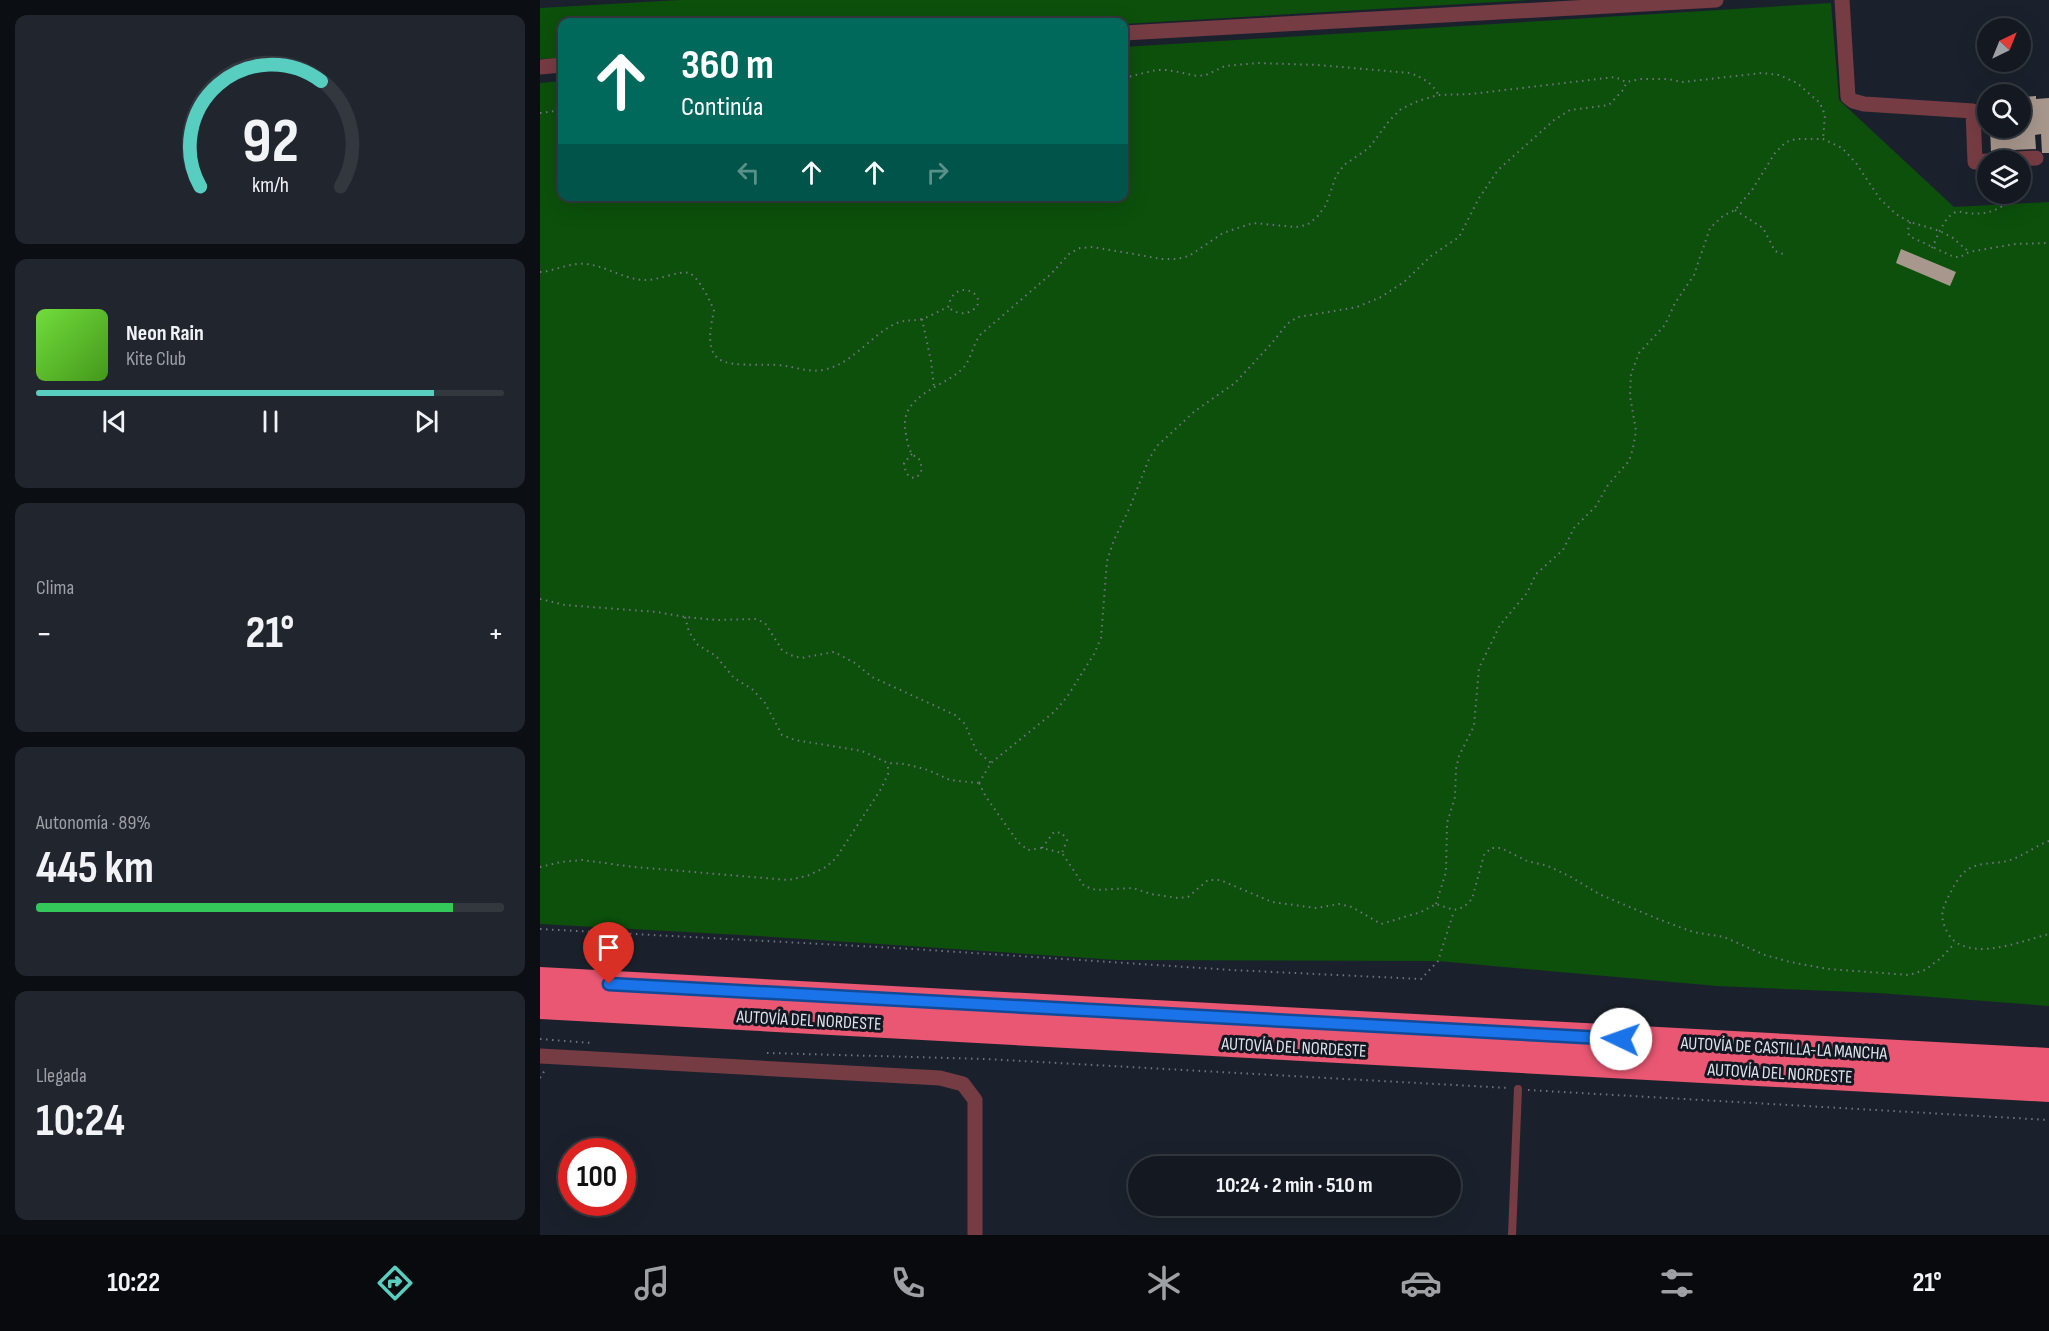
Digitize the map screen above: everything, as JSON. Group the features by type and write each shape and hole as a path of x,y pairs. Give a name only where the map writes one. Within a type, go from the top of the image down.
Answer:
{"highway":[{"name":"AUTOVÍA DE CASTILLA-LA MANCHA","path":"540,981 2049,1062"},
{"name":"AUTOVÍA DEL NORDESTE","path":"540,1005 2049,1088"}],"street":[{"path":"1128,33 1716,0"},
{"path":"1842,0 1848,97 1864,104 1973,111 1975,162 1977,162"},
{"path":"540,66 558,65"},
{"path":"2031,158 2036,158"},
{"path":"540,1056 940,1078 963,1084 975,1100 975,1235"}],"lane":[{"path":"1512,1235 1518,1089"}],"path":[{"path":"1128,77 1156,70 1197,76 1206,75 1225,66 1239,63 1318,65 1410,73 1423,78 1432,85 1438,95"},
{"path":"912,454 904,463 906,473 915,478 922,470 920,460 912,454 905,431 904,417 910,405 962,370 969,361 974,344 980,335 1051,274 1069,254 1093,247 1162,259 1177,259 1190,256 1223,233 1253,224 1296,227 1307,225 1326,206 1336,176 1344,165 1369,148 1401,109 1418,101 1438,95 1471,94 1615,78 1626,82 1641,79 1668,79 1683,82 1762,73 1779,75 1797,83 1820,103 1825,114 1823,139"},
{"path":"979,783 991,763 1054,712 1067,697 1094,654 1101,638 1107,561 1149,459 1157,446 1194,411 1235,383 1287,324 1298,317 1357,307 1381,297 1404,282 1431,256 1459,237 1479,198 1498,170 1554,120 1570,110 1609,105 1623,90 1626,82"},
{"path":"540,113 558,111"},
{"path":"979,783 986,797 1018,842 1029,850 1042,848 1062,853 1084,886 1096,890 1133,888 1151,894 1178,898 1188,897 1208,880 1220,880 1253,896 1272,902 1316,908 1339,904 1352,907 1381,924 1421,912 1436,904 1446,872 1447,823 1455,796 1458,762 1474,726 1479,668 1500,625 1527,594 1536,574 1563,550 1574,528 1596,506 1608,485 1629,461 1636,431 1630,396 1631,374 1639,353 1665,325 1675,303 1694,275 1710,228 1723,216 1735,210 1757,183 1775,153 1786,142 1796,139 1823,139 1842,148 1856,163 1880,199 1896,214 1910,222 1940,231 1953,238 1969,252"},
{"path":"2031,172 2036,158"},
{"path":"1932,249 1940,231 1952,214 1957,211 1983,214 1996,211 2006,204"},
{"path":"1735,210 1762,228 1775,250 1783,254"},
{"path":"1910,222 1909,236 1932,249 1954,257 2015,244 2049,243"},
{"path":"540,272 584,264 600,267 624,277 643,280 659,280 679,273 689,273 696,278 714,311 709,340 713,352 719,359 733,364 780,365 812,372 828,369 845,361 890,326 905,319 922,319 948,308"},
{"path":"966,289 974,292 978,298 978,305 972,311 963,314 948,308 949,301 959,291 966,289"},
{"path":"922,319 934,387"},
{"path":"540,599 565,605 657,612 717,620 756,619 765,623 782,650 790,655 801,658 834,652 855,663 872,677 955,715 965,724 976,750 991,763"},
{"path":"685,617 689,632 698,645 716,656 734,678 752,689 765,702 782,735 795,740 862,751 888,763 905,764 928,770 950,780 979,783"},
{"path":"540,867 582,860 634,867 788,880 807,876 826,867 836,858 881,789 888,774 888,763"},
{"path":"1042,848 1054,832 1062,833 1067,840 1062,853"},
{"path":"2049,841 2007,861 1978,865 1966,870 1956,881 1943,906 1941,917 1944,927 1954,942 1969,948 1989,948 2028,941 2049,934"},
{"path":"1436,904 1454,910 1464,907 1472,899 1484,855 1491,848 1501,848 1527,861 1548,866 1599,894 1658,919 1694,932 1724,937 1765,955 1790,962 1828,969 1909,975 1925,970 1941,958 1954,942"},
{"path":"540,929 1421,979 1438,962 1454,910"},
{"path":"540,1039 597,1044"},
{"path":"759,1053 986,1059 2049,1120"}],"green space":[{"path":"679,0 1530,0 1128,24 1128,18 558,18 558,58 540,59 540,8"},
{"path":"1831,3 1839,100 1954,207 2049,202 2049,1006 1878,993 1717,986 1438,961 1117,960 540,924 540,83 558,81 558,201 1128,201 1128,47"}],"building":[{"path":"2031,96 2036,96 2036,99 2049,98 2049,153 2042,153 2041,134 2035,135 2036,149 1991,150 1990,138 2031,138"},
{"path":"1901,249 1956,272 1950,286 1896,263"}],"route":[{"path":"609,984 1621,1039"}]}
